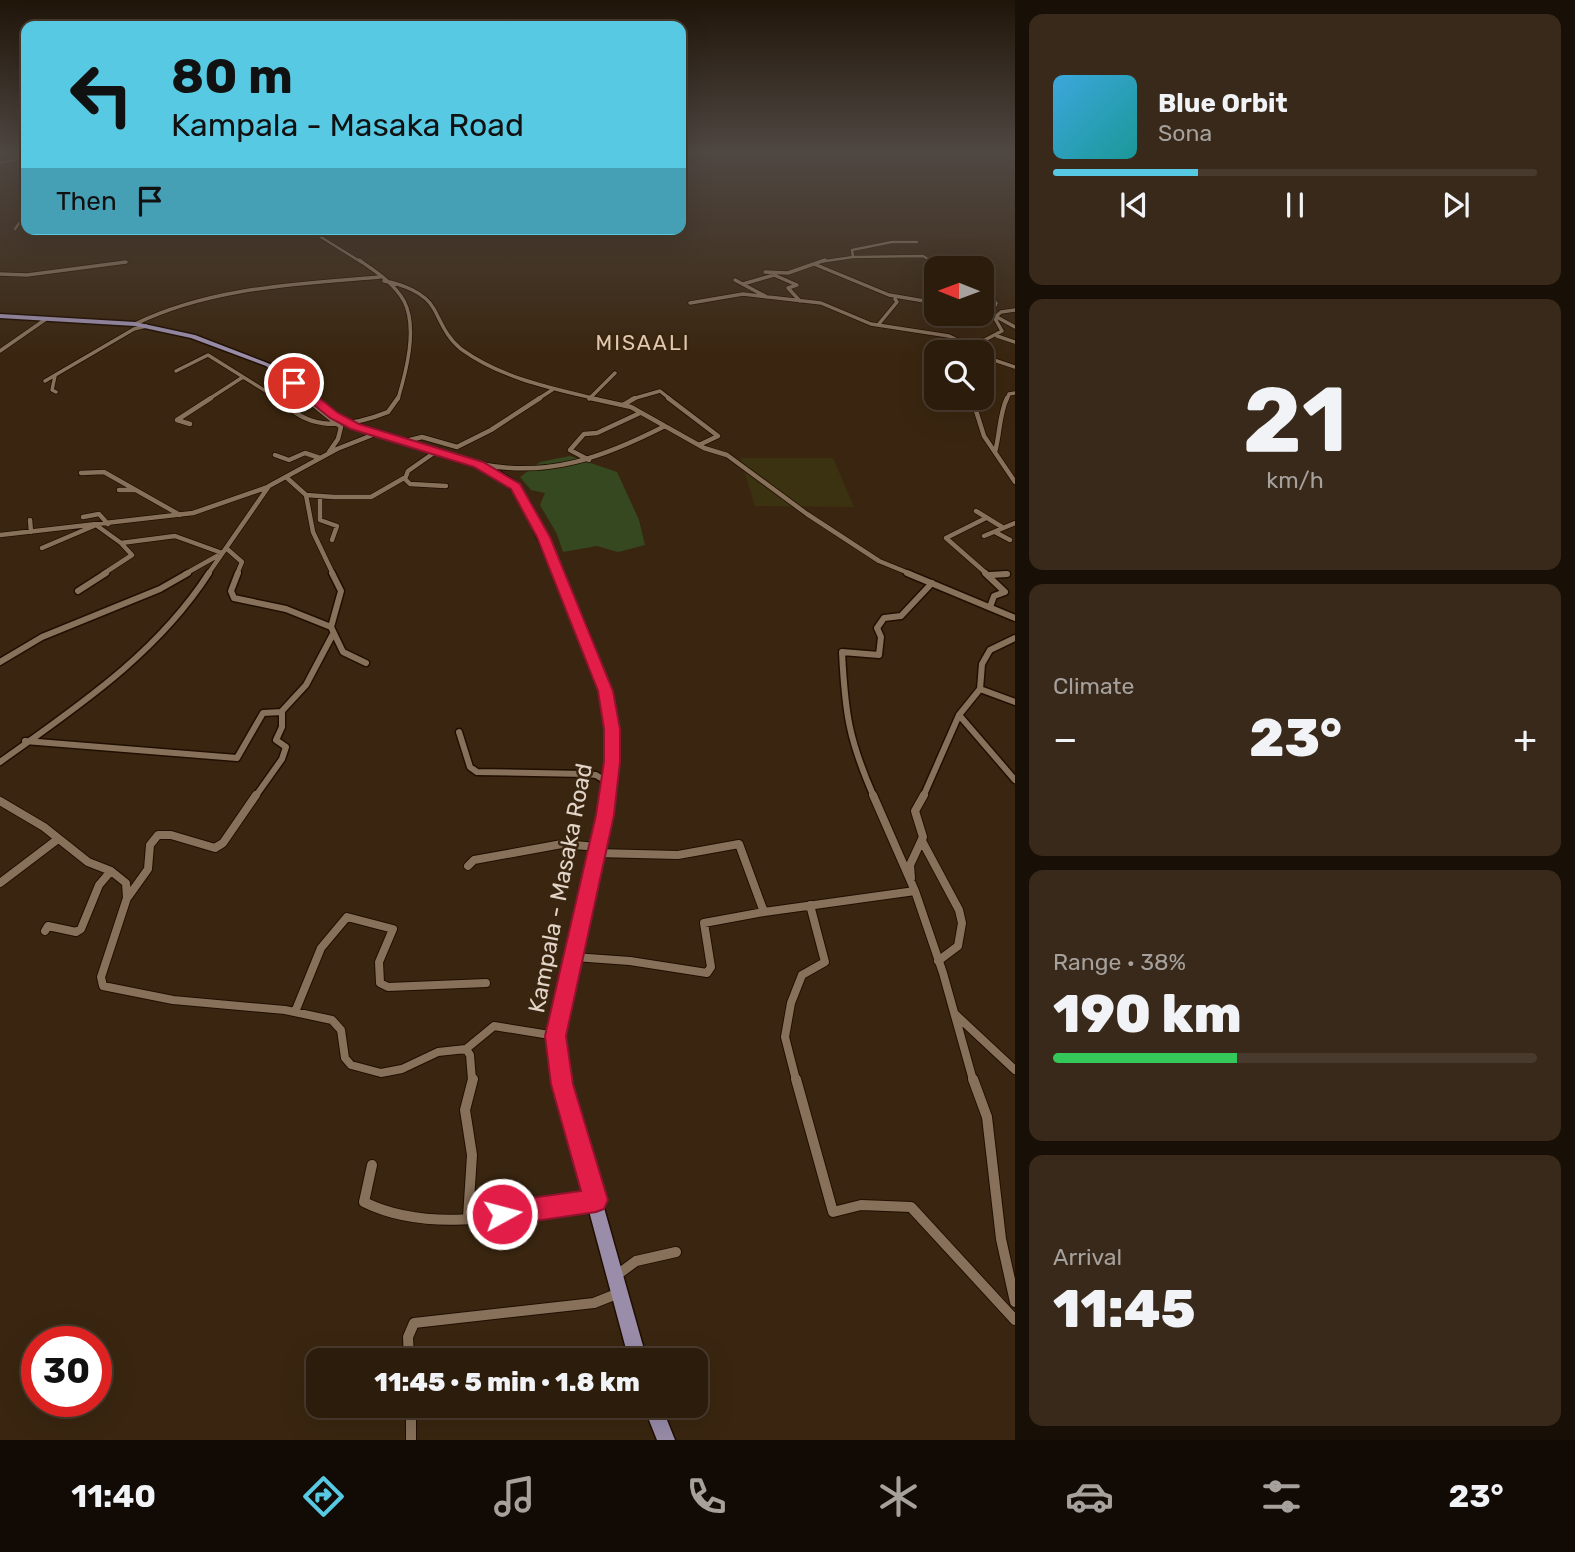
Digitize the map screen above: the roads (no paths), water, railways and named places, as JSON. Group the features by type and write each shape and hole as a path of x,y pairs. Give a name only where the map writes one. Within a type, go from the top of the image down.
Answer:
{"main road":[{"name":"Kampala - Masaka Road","path":"0,317 135,324 193,336 281,373 342,423 479,464 510,482 526,502 582,628 605,691 611,716 609,783 556,1036 562,1084 635,1348"},
{"path":"657,1418 666,1440"}],"street":[{"path":"15,229 21,225"},
{"path":"292,410 309,421 342,423 379,416 394,408 408,354 407,306 400,295 382,279 316,235"},
{"path":"853,257 852,250 890,242 917,242"},
{"path":"873,250 908,255"},
{"path":"886,255 891,252"},
{"path":"743,284 814,264 853,257 924,257"},
{"path":"0,274 27,275 69,267 126,262"},
{"path":"814,264 834,276 895,299 924,302"},
{"path":"765,272 797,285 788,288 801,302"},
{"path":"135,324 150,316 212,298 287,285 382,279 404,285 429,302 441,327 471,356 508,376 552,390 622,405 640,413 699,445 727,455 853,545 932,583 1015,618"},
{"path":"736,281 767,297"},
{"path":"690,303 741,294 821,303 878,325 949,336 957,340"},
{"path":"878,325 897,302 895,299"},
{"path":"986,340 1002,331 992,313 997,306 995,302"},
{"path":"995,317 1015,310"},
{"path":"995,317 1015,327"},
{"path":"0,351 45,319"},
{"path":"45,382 134,329 148,326"},
{"path":"997,335 1015,342"},
{"path":"176,371 207,355 274,396 299,390"},
{"path":"994,360 1015,368"},
{"path":"589,399 615,373"},
{"path":"55,376 52,390 56,392"},
{"path":"190,424 177,420 243,377"},
{"path":"402,442 422,437 458,446 552,390"},
{"path":"622,405 639,395 660,391 699,424 719,436 699,445"},
{"path":"995,452 1001,430 1001,411 1009,394 1015,393"},
{"path":"976,410 985,436 1015,482"},
{"path":"589,460 570,450 577,439 640,413"},
{"path":"327,454 341,431 342,423"},
{"path":"479,464 509,470 576,464 617,450 665,426"},
{"path":"0,535 180,515 213,507 270,486 327,454 374,434"},
{"path":"306,495 371,497 404,478 408,471 438,450"},
{"path":"275,455 289,460 305,453 320,458"},
{"path":"81,473 102,471 180,515"},
{"path":"286,477 306,495 313,532 341,591 332,631 306,685 282,712 282,727 276,740 284,744 287,750 223,843 215,849 171,835 158,835 150,845 148,869 127,898 101,978 103,986 173,1000 295,1012 332,1020 341,1030 345,1058 351,1065 381,1073 402,1069 438,1052 466,1049 495,1026 556,1036"},
{"path":"404,478 410,484 446,486"},
{"path":"0,759 102,689 130,665 196,593 243,520 270,486"},
{"path":"119,490 136,490"},
{"path":"320,496 320,520 337,526 332,540"},
{"path":"976,511 1002,527"},
{"path":"83,517 98,514 108,524"},
{"path":"986,518 946,538 992,574 1007,574"},
{"path":"30,520 31,532"},
{"path":"984,536 1015,523"},
{"path":"78,591 132,555 111,533 96,525"},
{"path":"42,548 96,525"},
{"path":"995,532 1010,540"},
{"path":"121,543 175,536 224,551 242,562 231,591 234,598 286,610 332,631 343,652 366,663"},
{"path":"0,662 42,637 160,589 224,551"},
{"path":"985,568 1005,592 994,596 990,607"},
{"path":"932,583 901,616 884,618 877,628 881,637 879,655 846,651 841,656 845,713 853,749 913,887 989,1127 1002,1239 1015,1302"},
{"path":"913,887 910,865 922,841 923,830 915,811 931,783 959,715 980,689 982,664 990,650 1015,638"},
{"path":"980,689 1015,702"},
{"path":"25,741 237,758 263,713 282,712"},
{"path":"959,715 979,733 1002,768 1015,779"},
{"path":"459,732 470,767 477,772 585,774 596,775 609,783"},
{"path":"0,801 44,827 88,862 111,871 125,883 127,898"},
{"path":"0,883 58,839"},
{"path":"922,841 942,883 958,903 963,925 958,946 938,961"},
{"path":"468,866 474,860 562,844 597,850 678,855 739,844 764,912"},
{"path":"45,931 48,926 76,932 81,929 99,885 111,871"},
{"path":"572,957 630,961 707,973 711,967 704,923 707,920 752,916 913,887"},
{"path":"810,905 825,962 802,975 791,1003 785,1037 830,1207 833,1212 842,1208 873,1205 911,1208 1015,1320"},
{"path":"295,1012 310,968 337,925 348,917 393,929 376,974 380,983 388,987 486,983"},
{"path":"954,1013 1015,1070"},
{"path":"466,1049 472,1062 473,1078 465,1110 472,1155 468,1217"},
{"path":"372,1165 363,1196 364,1202 372,1208 400,1217 468,1217 596,1200"},
{"path":"615,1276 625,1266 638,1260 676,1252"},
{"path":"408,1348 408,1337 414,1323 594,1303 619,1293"},
{"path":"411,1418 411,1440"}],"district":[{"name":"MISAALI","path":"643,343"}]}
